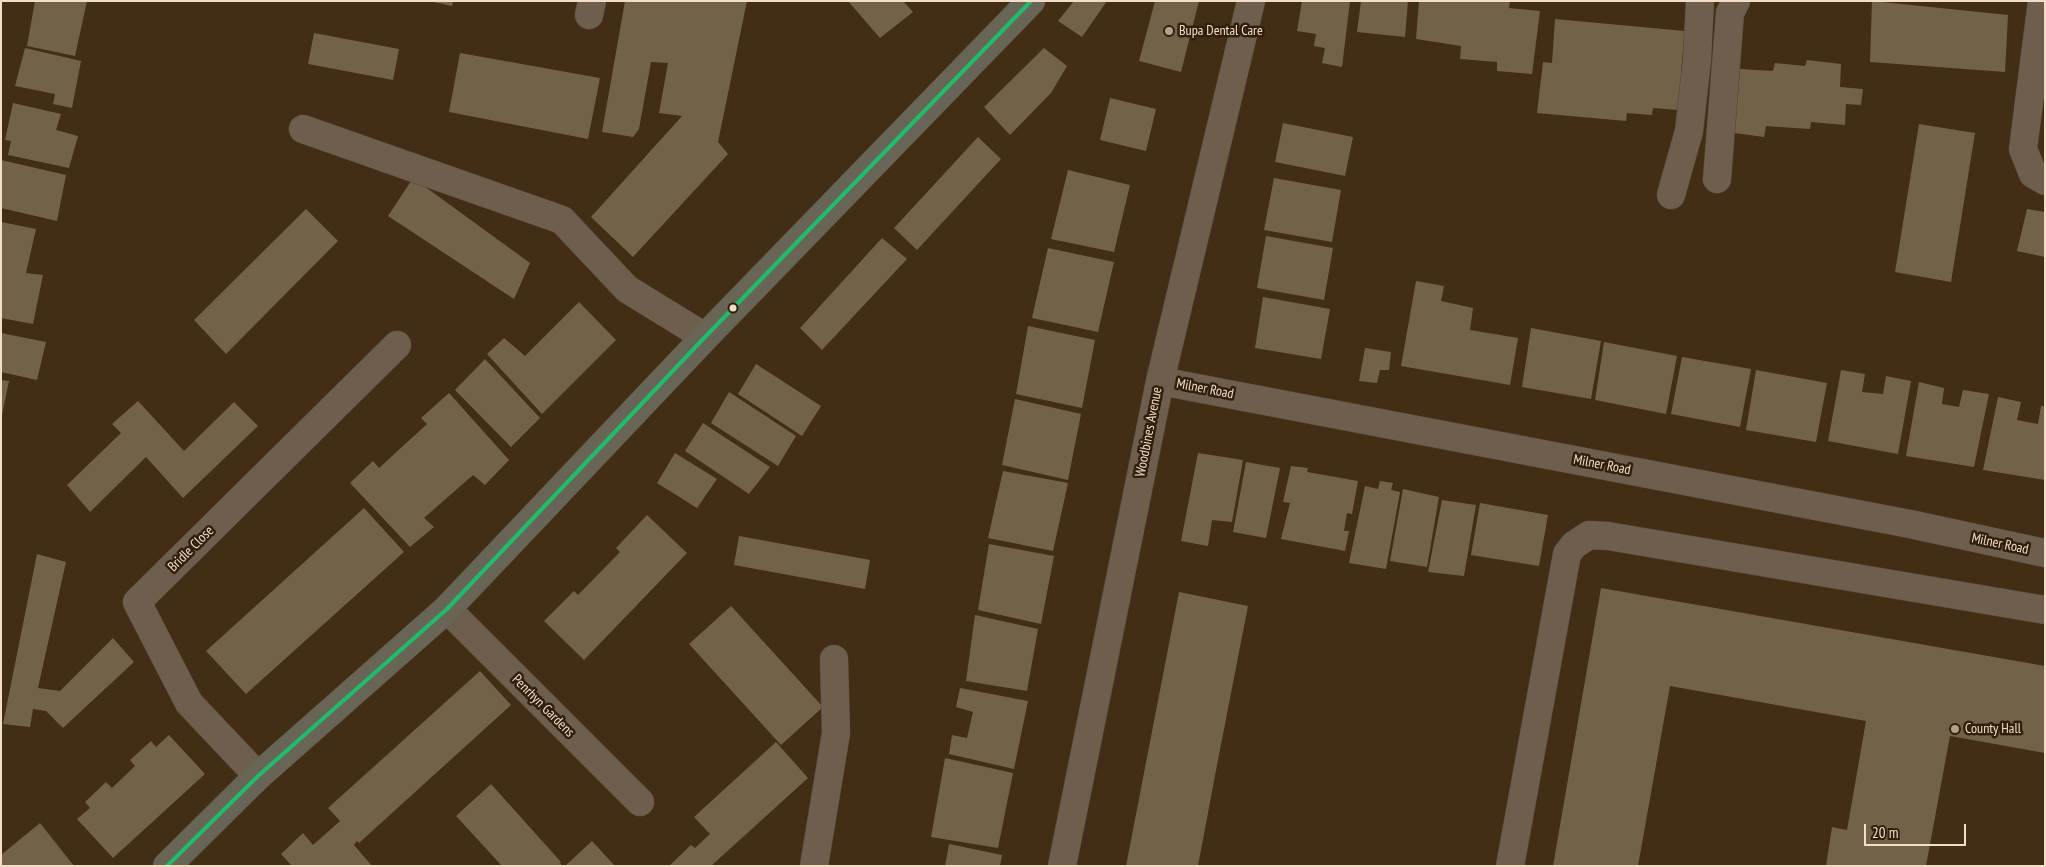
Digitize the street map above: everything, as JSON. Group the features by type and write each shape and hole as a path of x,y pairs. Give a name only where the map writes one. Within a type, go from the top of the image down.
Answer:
{"main road":[{"path":"167,866 258,776 447,609 706,337 1031,1"}],"street":[{"name":"Woodbines Avenue","path":"1062,866 1160,381 1251,1"},
{"path":"1671,195 1689,131 1697,60 1700,1"},
{"path":"1717,179 1730,13 1736,1"},
{"path":"2042,1 2023,149 2033,174 2045,180"},
{"path":"302,129 562,220 627,289 706,337"},
{"name":"Bridle Close","path":"258,776 188,703 137,602 397,345"},
{"name":"Milner Road","path":"1160,381 1910,524 2045,553"},
{"path":"1510,866 1567,554 1574,545 1588,535 1608,536 2045,610"},
{"name":"Penrhyn Gardens","path":"447,609 640,802"},
{"path":"814,866 836,733 834,660"}],"building":[{"path":"35,1 87,1 75,56 27,46"},
{"path":"429,1 453,1 452,6"},
{"path":"625,1 747,1 718,142 728,154 633,257 591,217 682,116 659,113 668,63 651,62 639,129 633,137 602,132"},
{"path":"848,1 903,1 913,12 880,38"},
{"path":"1074,1 1107,1 1082,37 1058,21"},
{"name":"Bupa Dental Care","path":"1155,1 1199,1 1181,72 1139,61"},
{"path":"1302,1 1350,1 1342,67 1322,63 1325,48 1314,46 1316,34 1297,31"},
{"path":"1361,1 1408,1 1405,37 1357,32"},
{"path":"1419,1 1510,1 1509,8 1540,11 1532,74 1497,71 1497,62 1460,59 1461,46 1416,39"},
{"path":"1872,1 2008,15 2005,72 1870,62"},
{"path":"1555,19 1685,31 1681,73 1706,77 1703,112 1653,108 1652,115 1627,113 1626,121 1537,113 1543,62 1552,63"},
{"path":"314,33 399,49 393,80 308,64"},
{"path":"25,48 81,61 72,108 53,104 55,94 15,86"},
{"path":"1044,48 1067,66 1051,93 1010,135 984,107"},
{"path":"460,53 600,78 588,139 449,112"},
{"path":"1807,60 1841,64 1840,87 1863,89 1861,105 1846,104 1845,125 1811,122 1810,129 1766,126 1764,137 1727,132 1732,92 1738,92 1740,69 1773,71 1775,63 1805,66"},
{"path":"1110,98 1156,109 1146,151 1100,140"},
{"path":"13,103 61,114 56,130 78,136 69,168 8,155 11,141 5,140"},
{"path":"1283,123 1353,137 1345,176 1275,162"},
{"path":"1919,124 1975,133 1951,282 1895,272"},
{"path":"978,137 1001,159 917,250 894,228"},
{"path":"1,160 66,175 57,221 1,208"},
{"path":"1068,170 1130,185 1114,252 1051,239"},
{"path":"413,178 530,263 514,299 388,216"},
{"path":"1274,178 1341,190 1332,242 1264,230"},
{"path":"306,209 338,241 226,354 194,320"},
{"path":"2027,209 2045,212 2045,257 2017,251"},
{"path":"1,222 36,229 26,273 43,275 33,324 1,318"},
{"path":"1266,236 1333,248 1324,300 1257,288"},
{"path":"882,238 907,259 822,350 800,328"},
{"path":"1048,248 1114,262 1098,332 1032,318"},
{"path":"1416,281 1444,286 1441,301 1473,308 1470,330 1518,338 1510,385 1401,366"},
{"path":"1263,297 1330,309 1321,359 1255,348"},
{"path":"579,302 616,340 542,414 487,354 504,338 525,356"},
{"path":"1028,326 1095,340 1082,408 1016,394"},
{"path":"1531,328 1601,341 1591,399 1522,387"},
{"path":"1,333 46,342 37,380 1,372"},
{"path":"1604,342 1677,356 1666,414 1595,400"},
{"path":"1365,348 1391,352 1389,370 1380,370 1377,383 1359,381"},
{"path":"1682,357 1751,369 1740,427 1671,414"},
{"path":"485,359 540,418 511,447 455,390"},
{"path":"756,364 821,406 802,436 738,394"},
{"path":"1756,370 1827,383 1816,442 1746,430"},
{"path":"1841,370 1865,374 1862,392 1883,394 1886,376 1911,381 1898,454 1828,441"},
{"path":"1,380 9,381 2,415 1,415"},
{"path":"1919,382 1944,388 1942,404 1959,407 1963,390 1989,394 1974,467 1906,456"},
{"path":"729,392 796,436 778,466 711,423"},
{"path":"449,393 509,460 485,485 473,475 424,518 434,527 410,547 350,483 373,461 379,468 427,424 421,418"},
{"path":"1998,397 2021,402 2017,420 2038,424 2041,406 2045,406 2045,480 1983,470"},
{"path":"1015,399 1081,414 1068,480 1002,465"},
{"path":"138,401 184,451 234,402 258,426 183,498 146,457 90,512 67,485 121,433 112,424"},
{"path":"703,423 770,467 749,494 685,451"},
{"path":"675,453 717,479 697,508 657,483"},
{"path":"1198,453 1243,460 1232,522 1212,520 1208,546 1181,541"},
{"path":"1246,462 1280,468 1266,538 1233,532"},
{"path":"1291,466 1308,468 1307,472 1358,481 1352,514 1347,513 1344,531 1349,531 1345,551 1281,539 1290,503 1283,502"},
{"path":"1003,471 1068,483 1053,551 988,538"},
{"path":"1380,481 1393,483 1391,490 1400,492 1386,569 1349,563 1365,486 1378,489"},
{"path":"1403,489 1439,497 1427,567 1390,561"},
{"path":"1442,500 1476,505 1464,576 1428,572"},
{"path":"1480,503 1548,515 1539,566 1471,555"},
{"path":"364,508 404,552 246,694 206,651"},
{"path":"647,515 687,553 584,660 544,621 574,591 578,595 620,552 616,548"},
{"path":"739,536 870,560 865,589 734,565"},
{"path":"989,544 1054,556 1041,624 978,610"},
{"path":"37,554 66,562 38,688 60,691 113,638 134,662 63,728 46,711 33,709 30,727 3,724"},
{"name":"County Hall","path":"1601,588 2045,666 2045,753 1950,736 1926,866 1826,866 1832,827 1847,830 1866,721 1670,686 1638,866 1553,866"},
{"path":"1179,592 1248,606 1198,866 1126,866"},
{"path":"731,606 823,707 781,745 689,644"},
{"path":"975,615 1038,629 1027,691 966,681"},
{"path":"480,671 511,705 359,843 357,841 354,845 372,866 292,866 281,854 303,833 313,845 340,821 328,808"},
{"path":"960,688 1028,701 1014,769 949,754 952,735 967,738 973,712 956,707"},
{"path":"169,735 205,774 113,858 77,819 90,808 85,802 106,782 112,788 135,766 130,760 151,741 156,747"},
{"path":"776,742 808,778 711,866 669,866 691,845 695,848 710,834 694,817"},
{"path":"945,758 1013,773 998,848 931,837"},
{"path":"491,784 561,862 562,866 502,866 456,816"},
{"path":"40,823 74,866 1,866 1,855"},
{"path":"592,841 615,866 565,866"},
{"path":"949,844 1002,855 1000,866 945,866"}],"transit line":[{"path":"167,866 258,776 447,609 705,337 1031,1"}],"place":[{"name":"Bupa Dental Care","path":"1169,31"},
{"name":"County Hall","path":"1955,729"}]}
